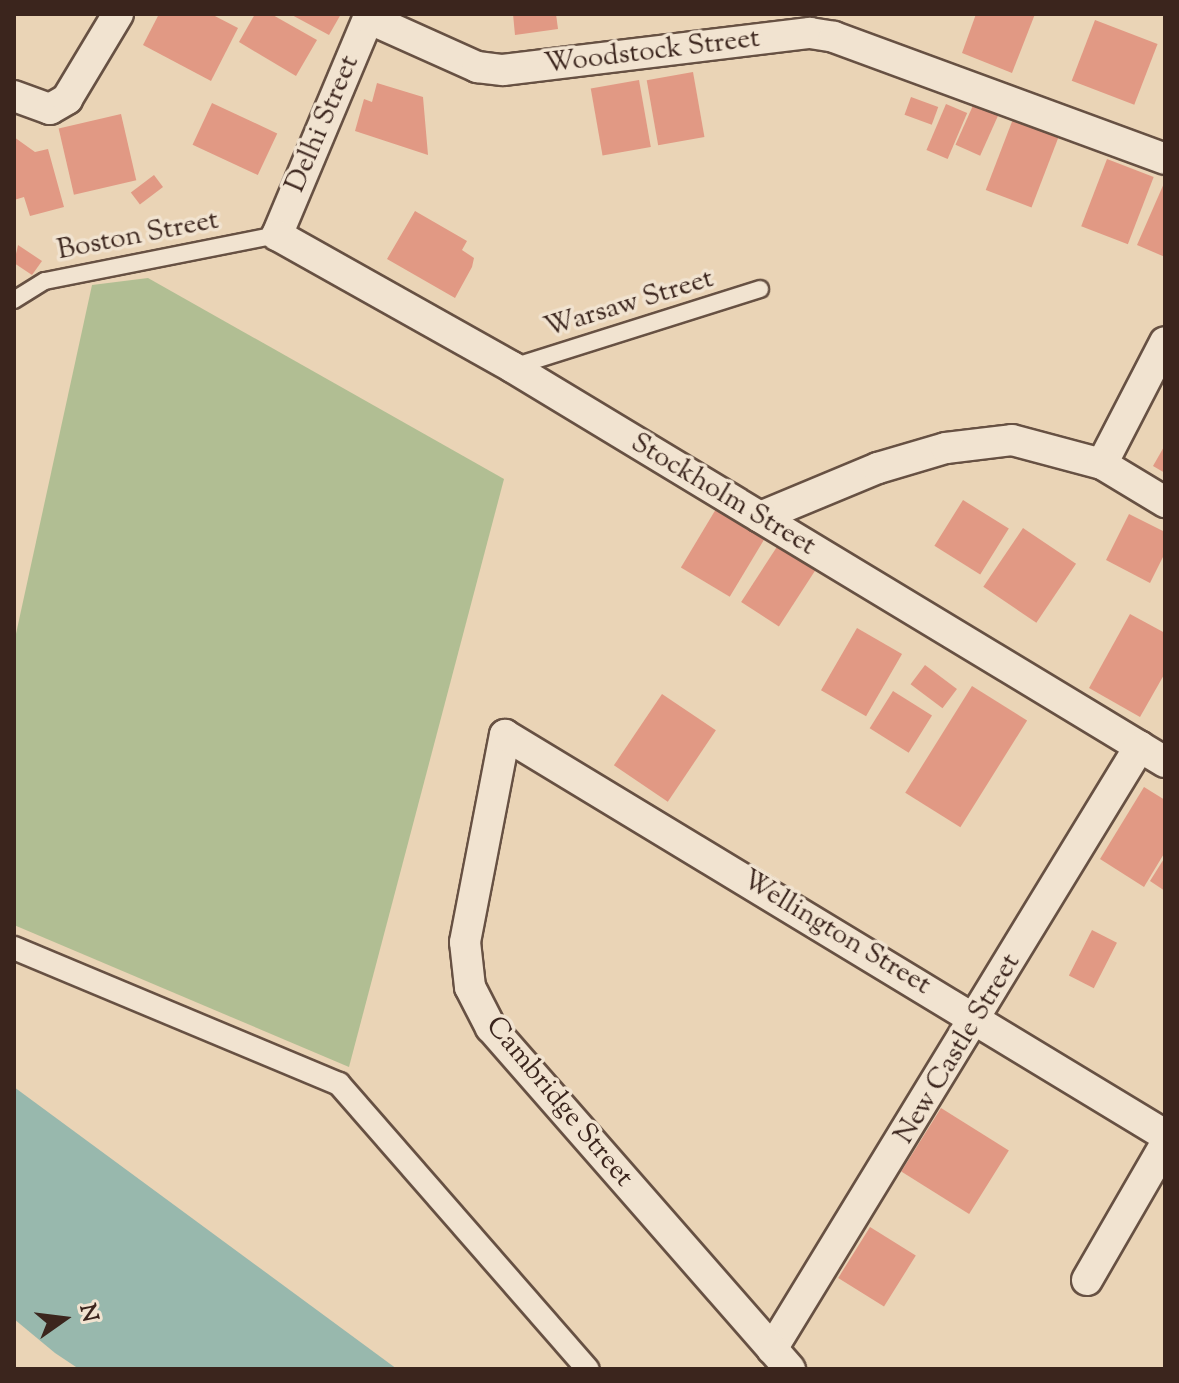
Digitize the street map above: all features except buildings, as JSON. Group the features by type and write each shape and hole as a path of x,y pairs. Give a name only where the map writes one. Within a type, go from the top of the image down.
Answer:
{"street":[{"path":"14,96 50,109 67,99 118,14"},
{"name":"Woodstock Street","path":"369,16 477,67 503,70 810,33 834,37 1165,159"},
{"name":"Delhi Street","path":"277,235 369,16"},
{"name":"Stockholm Street","path":"277,235 512,367 1152,754"},
{"path":"1102,464 1165,342"},
{"path":"760,517 878,468 946,448 1012,440 1102,464 1165,502"},
{"name":"Wellington Street","path":"505,735 977,1017 1165,1135"},
{"name":"Cambridge Street","path":"505,735 465,942 470,987 491,1028 781,1359"},
{"name":"New Castle Street","path":"781,1359 977,1017 1152,754"},
{"path":"14,948 339,1084 588,1369"},
{"path":"1087,1280 1165,1145"}],"lane":[{"name":"Boston Street","path":"14,300 45,281 277,235"},
{"name":"Warsaw Street","path":"512,367 760,289"}],"green space":[{"path":"148,278 504,479 349,1067 14,925 14,643 92,285"}],"water":[{"path":"14,1087 397,1369 79,1369 55,1353 14,1319"}]}
